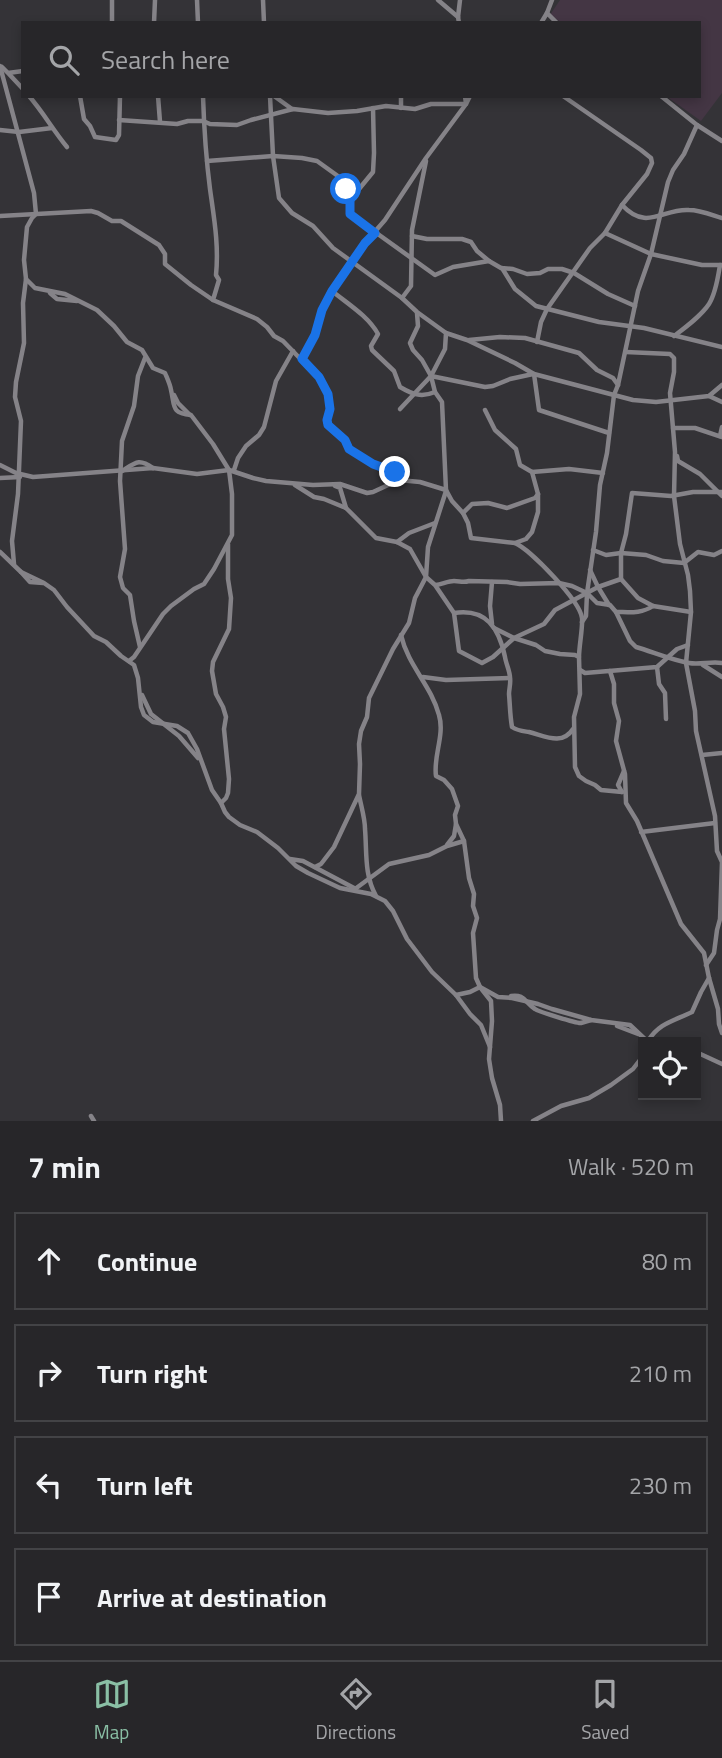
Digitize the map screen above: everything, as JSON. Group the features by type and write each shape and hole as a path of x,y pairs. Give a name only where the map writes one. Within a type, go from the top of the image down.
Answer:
{"street":[{"path":"112,0 113,21"},
{"path":"154,21 155,0"},
{"path":"197,0 198,21"},
{"path":"263,0 264,21"},
{"path":"438,0 459,20"},
{"path":"459,20 460,0"},
{"path":"542,21 552,0"},
{"path":"547,13 555,21"},
{"path":"0,65 21,87"},
{"path":"0,65 34,193 36,214 27,227 24,260 24,343 15,397 20,421 18,494 12,541 14,565"},
{"path":"8,73 21,71"},
{"path":"31,98 66,146"},
{"path":"80,98 85,119 95,137 116,140 119,135 120,98"},
{"path":"158,98 160,122"},
{"path":"202,98 207,161 218,240 216,275 219,280 213,300"},
{"path":"272,98 273,156 279,198 292,213 313,226 334,248 446,333 467,340 534,374 633,400 656,402 709,396 722,402"},
{"path":"275,98 293,109"},
{"path":"401,98 401,108"},
{"path":"302,359 315,335 322,310 332,291 466,104 468,98"},
{"path":"537,342 547,309 590,248 605,233 652,163 651,158 566,98"},
{"path":"663,98 722,141"},
{"path":"119,120 177,124 203,121 210,124 237,125 293,109 328,113 386,106 415,108 431,104 466,104"},
{"path":"350,200 373,172 373,108"},
{"path":"582,622 586,616 614,395 632,327 638,291 651,254 668,182 697,125"},
{"path":"0,130 19,132 52,128"},
{"path":"207,161 273,156 317,162 342,179 350,200 350,214 435,275 453,267 489,261"},
{"path":"402,298 411,286 412,236 426,158"},
{"path":"622,205 630,213 647,218 689,210 722,218"},
{"path":"0,216 90,211 112,221 121,221 159,245 165,254 165,264 191,285 213,300 257,319 302,359 319,377 328,394 328,425 345,440 349,449 373,464 395,472 399,480"},
{"path":"605,233 651,254 702,265 722,264 709,304 674,336"},
{"path":"412,236 471,242 477,251 501,268 517,291 536,306 722,347"},
{"path":"501,268 527,274 562,268 635,306"},
{"path":"26,279 35,288 65,294 97,310 127,342 142,350 153,368 165,373 174,408 180,414 191,415 231,470 232,535 214,569 204,584 170,606 129,661"},
{"path":"716,286 722,295"},
{"path":"332,291 376,330 378,334 371,346 372,350 394,371 400,387 414,395 427,396 435,393"},
{"path":"377,897 366,870 365,826 359,794 361,731 367,717 369,698 409,623 415,598 426,577 428,547 446,490 442,402 435,393 422,360 410,343 418,326 417,312"},
{"path":"400,409 430,376 445,349 446,333"},
{"path":"467,340 524,338 579,353 597,370 613,378 618,385"},
{"path":"231,470 246,446 264,427 276,381 293,351"},
{"path":"626,352 670,354 674,358 671,400 675,452 674,496 691,591 686,663 696,731 711,794 717,851 722,862 720,919 714,953 706,965"},
{"path":"140,646 130,595 123,588 120,577 125,549 120,481 122,441 134,406 138,376 145,357"},
{"path":"430,376 485,387 534,374"},
{"path":"534,374 539,410 609,433"},
{"path":"709,396 722,386"},
{"path":"485,410 495,430 516,449 520,465 532,472 569,469 603,472"},
{"path":"673,428 695,428 721,436 722,427"},
{"path":"675,452 678,461 700,474 720,494"},
{"path":"0,465 18,476"},
{"path":"0,478 153,468 197,474 231,470 253,478 291,483 340,484 367,493 399,480 420,482 446,490 463,513 471,538 521,546 559,583 582,615 580,694 574,716 575,767 579,776 601,790 622,792"},
{"path":"515,543 526,539 532,531 538,512 538,494 532,472"},
{"path":"291,483 314,498 346,508 376,538 397,542 410,549 426,577 435,585 454,613 459,651 482,663 514,638 544,624 555,610 598,587 621,579"},
{"path":"333,485 340,488 346,508"},
{"path":"691,612 653,606 638,598 621,579 621,553 632,492 674,496 693,492 720,494"},
{"path":"463,513 472,504 488,503 507,508 535,498 538,494"},
{"path":"397,542 409,533 435,523"},
{"path":"221,803 228,793 224,729 226,717 216,694 212,671 213,662 229,629 228,542"},
{"path":"593,550 606,555 646,555 663,561 684,563 698,552 714,555 722,551"},
{"path":"0,552 21,572 54,590 94,636 106,642 134,665 144,715 153,722 183,729 188,733 212,790 233,821 257,832 296,866 332,885 357,890 385,901 393,911 403,934 432,972 481,1025 489,1046"},
{"path":"590,570 636,647 686,663 722,663"},
{"path":"435,585 452,580 559,583 572,586 587,593 597,603 610,606"},
{"path":"492,582 490,606 493,626 503,648 510,678 512,727 515,730 559,739 569,735 575,727"},
{"path":"616,612 636,613 653,606"},
{"path":"454,613 475,613 514,638 545,651 579,657"},
{"path":"401,635 410,662 432,693 441,718 436,776 452,789 458,806 454,836 447,846"},
{"path":"579,669 585,673 657,667 677,649 688,645"},
{"path":"702,665 722,677"},
{"path":"657,667 659,684 665,693 666,719"},
{"path":"610,671 619,721 616,741 624,771 626,803"},
{"path":"422,677 446,680 510,678"},
{"path":"167,725 202,764"},
{"path":"702,755 722,753"},
{"path":"624,771 618,785 681,924 704,953 722,1033"},
{"path":"315,867 321,864 334,847 359,794"},
{"path":"641,832 715,823"},
{"path":"456,824 464,841 477,918 473,933 476,978 491,1001 489,1059 501,1121"},
{"path":"357,890 389,864 429,855 464,841"},
{"path":"290,859 303,861 357,890"},
{"path":"652,1037 661,1026 692,1012 709,978"},
{"path":"456,995 480,987"},
{"path":"480,987 498,998 526,1001 591,1020 630,1025 643,1037"},
{"path":"491,1011 505,998"},
{"path":"701,1054 722,1064"},
{"path":"534,1121 561,1106 589,1098 611,1086 638,1062"}],"shaded area":[{"path":"560,0 722,0 722,93 701,121 669,98 701,98 701,21 559,21 550,15"}],"route":[{"path":"346,189 350,200 350,214 375,233 332,291 322,310 315,335 302,359 319,377 328,394 328,425 345,440 349,449 373,464 395,472"}]}
